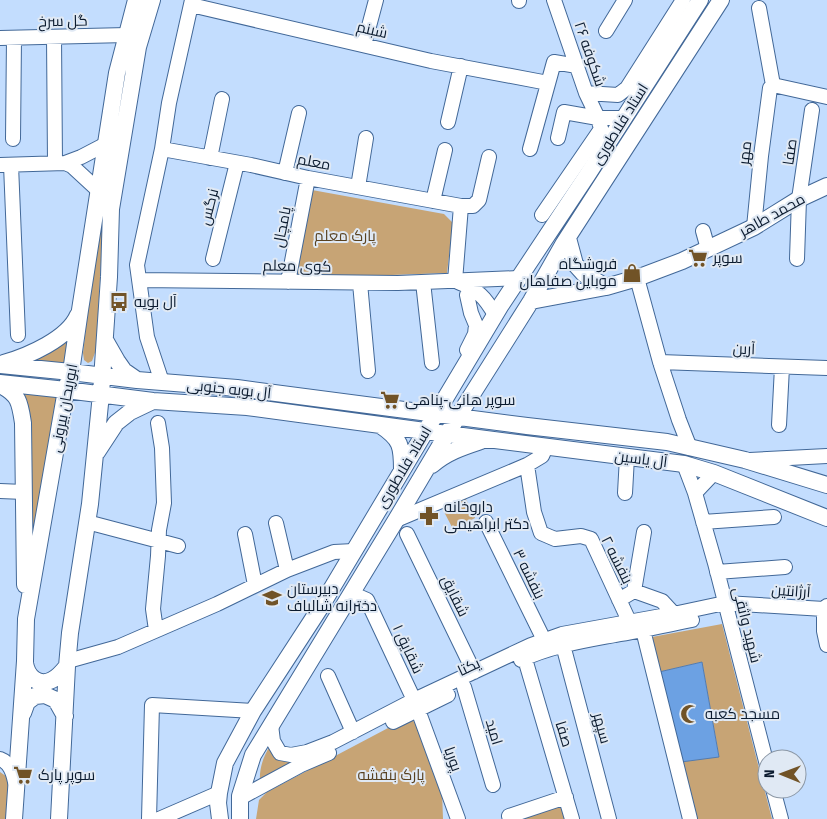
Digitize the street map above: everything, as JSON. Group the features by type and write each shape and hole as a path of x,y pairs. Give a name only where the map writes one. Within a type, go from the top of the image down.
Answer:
{"main road":[{"name":"ابوریحان بیرونی","path":"14,819 25,661 26,619 66,390 71,372 117,73 136,0"},
{"name":"ابوریحان بیرونی","path":"59,819 70,633 87,522 101,394 109,278 111,209 138,47 152,0"},
{"name":"استاد فلاطوری","path":"220,819 218,803 225,763 254,711 320,608 495,315 700,0"},
{"name":"استاد فلاطوری","path":"240,819 240,798 252,755 568,238 721,0"},
{"name":"محمد طاهر","path":"531,301 606,287 637,278 682,261 754,227 799,199 827,186"},
{"path":"568,238 576,264 584,274 606,287"},
{"path":"0,365 19,359 59,337 75,321 80,310"},
{"path":"105,340 124,371 137,380"},
{"name":"آل بویه جنوبی","path":"0,365 137,380 237,388 458,417"},
{"path":"0,384 17,396 23,423 26,619"},
{"name":"آل بویه جنوبی","path":"0,384 153,401 247,407 447,434"},
{"path":"475,388 476,402 479,409 485,416 495,422"},
{"path":"400,409 426,404 450,391"},
{"path":"321,417 323,399"},
{"path":"94,456 116,423 130,412 153,401"},
{"name":"آل یاسین","path":"458,417 667,442 745,460 827,485"},
{"path":"380,425 391,432 398,441 402,453 402,470"},
{"path":"523,444 518,442 516,432 518,428 527,426"},
{"name":"آل یاسین","path":"447,434 684,464 714,473 827,518"},
{"path":"424,471 454,450 488,440"},
{"path":"25,661 26,670 30,677 40,682 51,681 68,664"},
{"path":"21,725 27,702 35,696 45,695 56,700 65,716"}],"street":[{"path":"364,45 376,0"},
{"name":"شکوفه ۲۶","path":"554,0 586,93 600,124 606,146"},
{"path":"606,31 625,0"},
{"path":"586,93 618,95 627,88 683,0"},
{"path":"162,382 147,337 137,265 191,2"},
{"name":"شبنم","path":"191,2 364,45 548,82"},
{"path":"759,8 773,85 827,97"},
{"name":"گل سرخ","path":"0,38 127,35"},
{"path":"54,37 60,163"},
{"path":"13,139 14,38"},
{"path":"530,149 554,62 577,66"},
{"path":"448,122 461,66"},
{"name":"مهر","path":"754,227 770,88 773,85"},
{"path":"210,158 222,99"},
{"name":"صفا","path":"797,259 799,199 812,110"},
{"path":"558,138 564,112 600,124 624,118"},
{"path":"285,173 299,114"},
{"path":"542,215 600,124"},
{"path":"358,187 366,138"},
{"path":"18,335 6,165 60,163 81,157 106,144"},
{"name":"معلم","path":"162,149 461,206"},
{"path":"433,201 445,150"},
{"path":"455,281 461,206 472,206 479,200 489,157"},
{"name":"نرگس","path":"213,258 237,162"},
{"path":"60,163 72,166 98,190"},
{"name":"پامچال","path":"288,282 308,178"},
{"path":"703,231 708,249"},
{"name":"کوی معلم","path":"139,280 360,283 519,278"},
{"path":"637,278 660,362 690,448"},
{"name":"کوی معلم","path":"455,281 480,293 488,302 495,315"},
{"path":"422,282 432,363"},
{"path":"360,283 368,371"},
{"path":"467,295 476,325 475,334 467,351 470,357"},
{"name":"آرین","path":"660,362 827,368"},
{"path":"779,425 782,366"},
{"path":"667,442 679,420"},
{"path":"156,630 153,609 159,530 164,503 158,422"},
{"path":"396,520 527,465 542,456 546,447"},
{"path":"745,460 827,456"},
{"path":"625,493 627,457"},
{"name":"شهید واثقی","path":"684,464 695,493 717,572 763,749"},
{"name":"بنفشه ۲","path":"527,465 534,512 541,534 555,538 581,536 591,539 629,621"},
{"path":"695,493 714,473"},
{"path":"0,491 24,492"},
{"path":"703,522 774,517"},
{"path":"87,522 178,546"},
{"name":"بنفشه ۳","path":"486,522 544,640"},
{"path":"276,523 287,570"},
{"path":"619,600 634,591 644,532"},
{"path":"245,534 255,585"},
{"name":"شقایق","path":"407,534 474,672"},
{"path":"68,664 118,647 216,604 287,570 334,552 354,551"},
{"path":"717,572 785,567"},
{"path":"634,591 662,601 678,617"},
{"name":"شقایق ۱","path":"351,593 367,600 416,705"},
{"name":"یکتا","path":"240,798 416,705 474,672 531,645 562,634 629,621 678,617 726,608"},
{"name":"آرژانتین","path":"726,608 826,608 824,631 827,645"},
{"name":"یکتا","path":"271,725 273,741 280,753 292,755 338,745 353,732 464,687 534,654 563,645 643,630 678,617"},
{"path":"643,630 690,819"},
{"name":"سپهر","path":"563,645 609,819"},
{"name":"صفا","path":"524,658 572,819"},
{"path":"328,676 353,732"},
{"name":"امید","path":"464,687 493,786"},
{"name":"پوریا","path":"416,705 458,819"},
{"path":"150,819 152,706 254,711"},
{"path":"0,754 13,746 21,725"},
{"path":"0,759 6,762 12,770 16,794"},
{"path":"159,819 219,793"},
{"path":"510,819 509,816 566,797"},
{"path":"776,799 781,819"}],"green space":[{"path":"110,154 103,225 96,350 92,361 88,363 84,360 83,353 94,258"},
{"name":"پارک معلم","path":"312,190 444,214 453,223 447,273 364,276 296,275"},
{"path":"67,334 70,365 24,361"},
{"path":"18,392 59,396 29,575"},
{"path":"464,495 475,518 453,529 441,506"},
{"path":"722,624 757,760 757,799 767,799 772,819 694,819 681,762 719,756 702,662 659,672 652,637"},
{"name":"پارک بنفشه","path":"407,718 417,723 442,790 443,819 256,819 259,800 267,792"},
{"path":"270,746 280,759 287,762 304,756 260,782 262,763"},
{"path":"0,772 10,779 8,819 0,819"},
{"path":"563,803 568,819 520,819"}],"building":[{"name":"مسجد کعبه","path":"702,662 719,757 681,762 659,672"}],"place":[{"name":"سوپر","path":"698,258"},
{"name":"فروشگاه موبایل صفاهان","path":"632,273"},
{"name":"آل بویه","path":"119,302"},
{"name":"سوپر هانی-پناهی","path":"390,400"},
{"name":"داروخانه دکتر ابراهیمی","path":"429,516"},
{"name":"دبیرستان دخترانه شالباف","path":"272,598"},
{"name":"مسجد کعبه","path":"690,714"},
{"name":"سوپر پارک","path":"23,775"}]}
